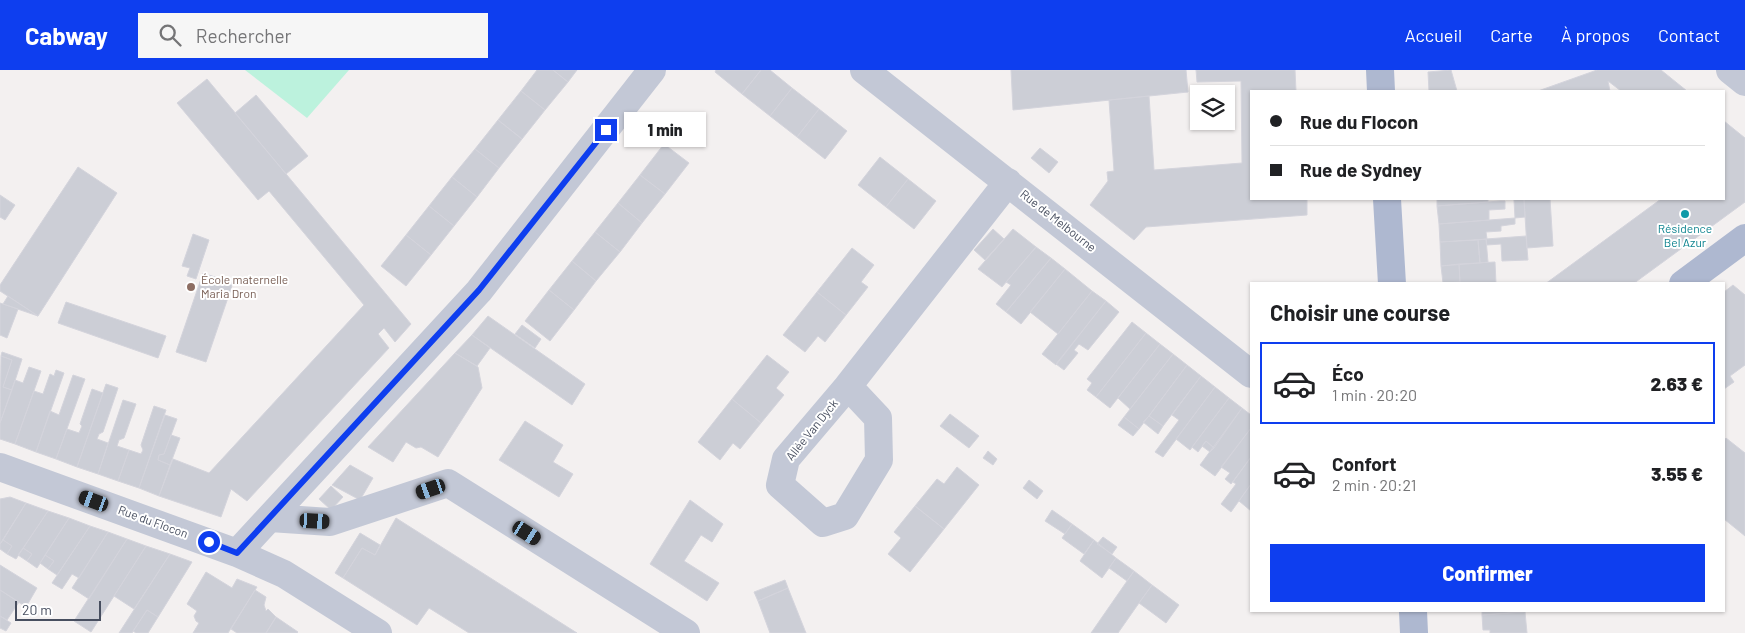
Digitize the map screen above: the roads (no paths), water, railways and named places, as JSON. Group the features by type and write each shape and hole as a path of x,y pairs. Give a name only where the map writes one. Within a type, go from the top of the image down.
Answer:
{"main road":[{"path":"1380,70 1381,90"},
{"path":"1387,200 1392,282"},
{"path":"1686,282 1745,238"},
{"path":"1413,612 1414,633"}],"street":[{"path":"237,553 479,290 652,70"},
{"name":"Rue de Melbourne","path":"864,70 1250,373"},
{"path":"1730,70 1745,82"},
{"name":"Allée Van Dyck","path":"848,386 878,418 879,460 845,516 823,523 780,485 786,459 848,386 1008,182"},
{"name":"Rue du Flocon","path":"0,467 237,553 284,574 378,633"},
{"path":"270,518 330,522 448,483 686,633"}],"place":[{"name":"Résidence Bel Azur","path":"1685,214"},
{"name":"École maternelle Maria Dron","path":"191,287"}]}
